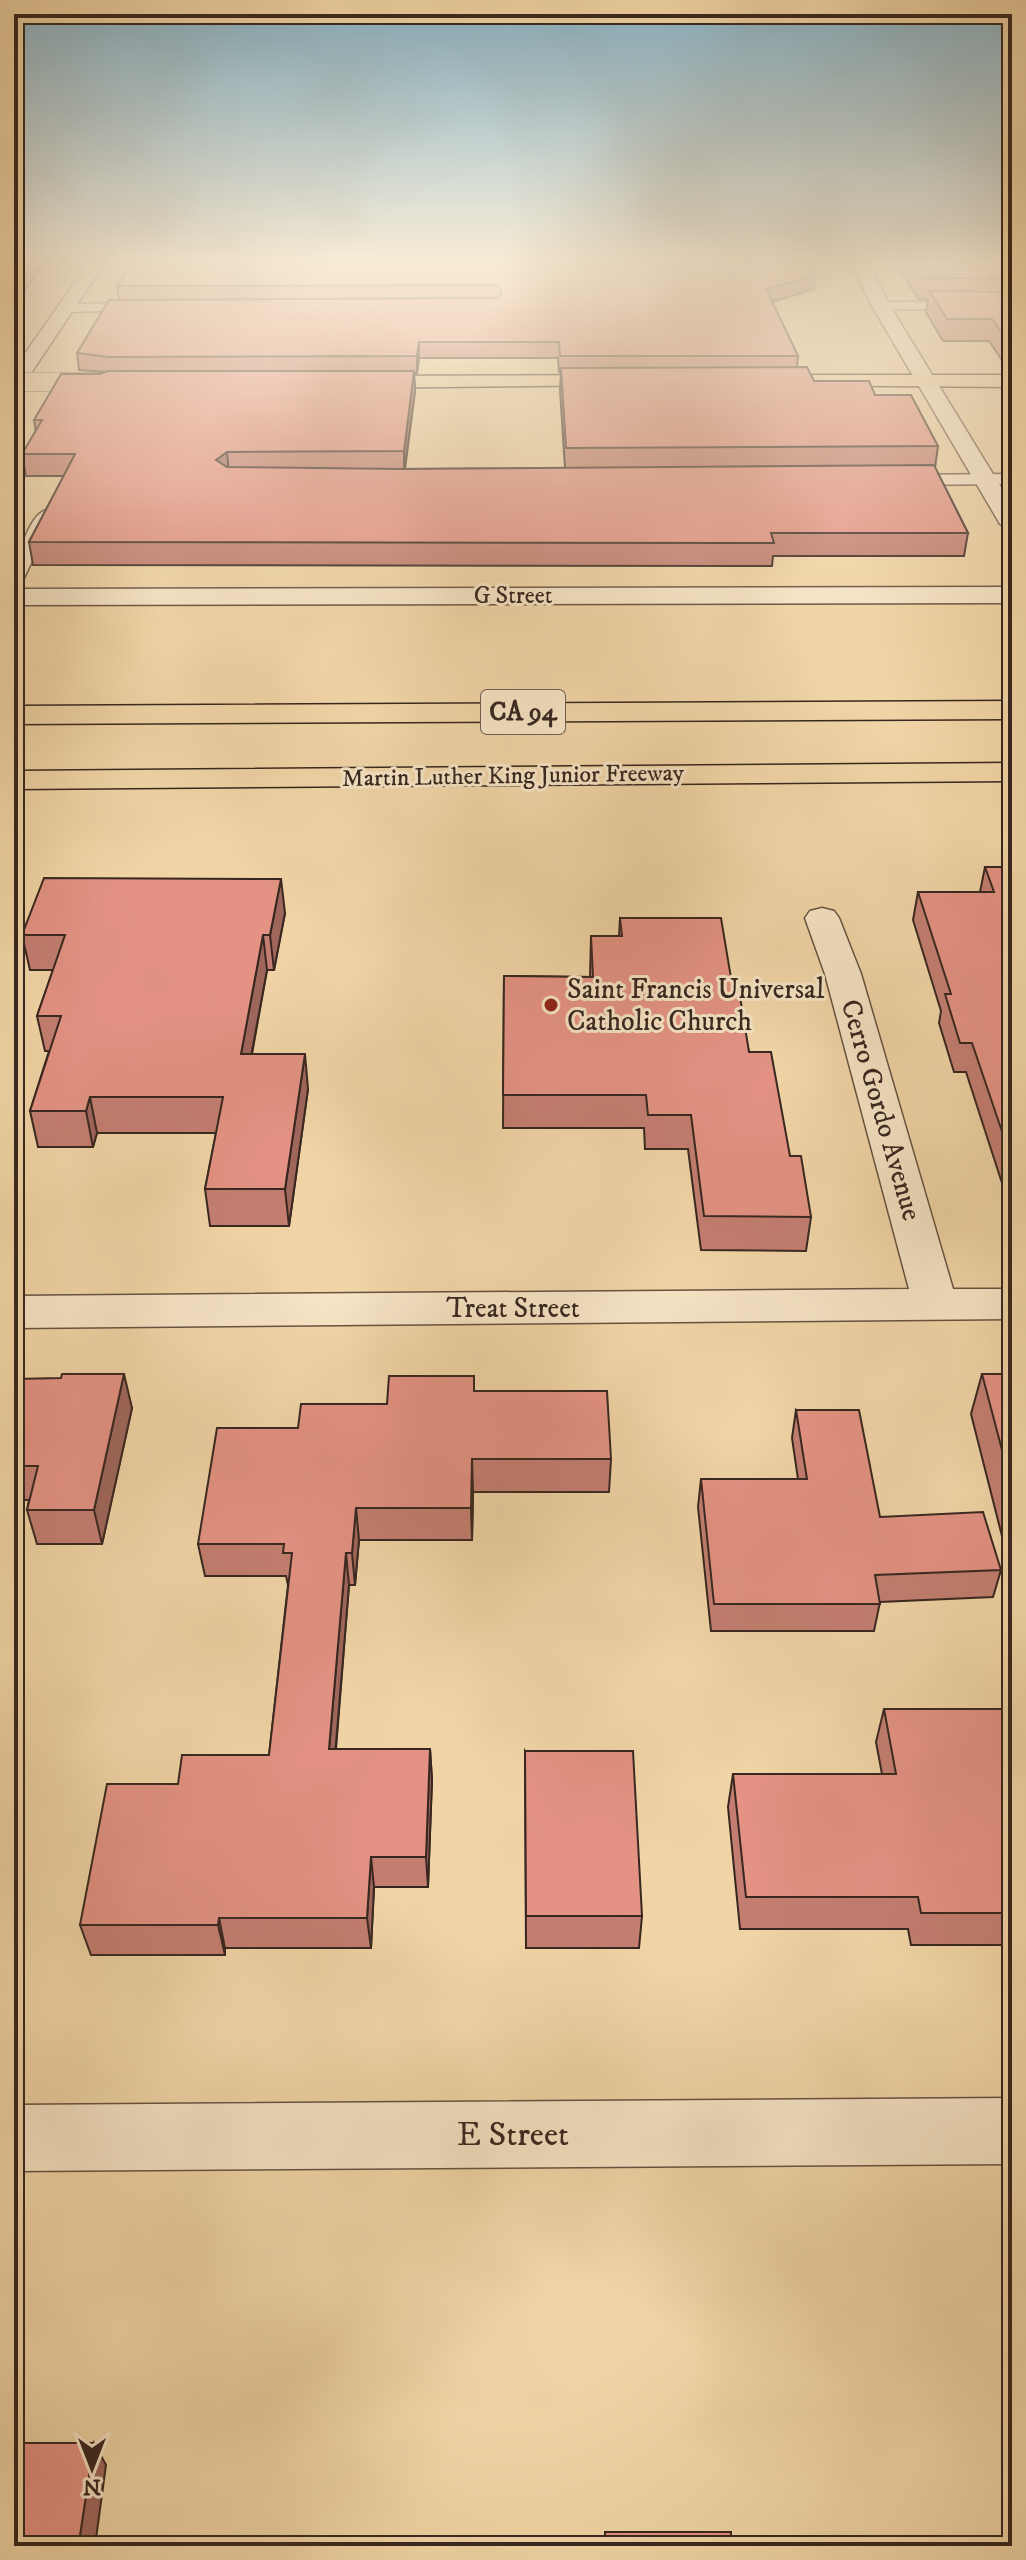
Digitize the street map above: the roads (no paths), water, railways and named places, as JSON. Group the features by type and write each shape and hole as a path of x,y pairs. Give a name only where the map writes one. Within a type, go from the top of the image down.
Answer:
{"main road":[{"name":"CA 94","path":"21,714 1012,710"},
{"name":"Martin Luther King Junior Freeway","path":"14,780 1012,772"},
{"path":"14,789 233,779"}],"street":[{"path":"927,383 1012,524"},
{"name":"G Street","path":"14,597 1012,595"},
{"name":"Cerro Gordo Avenue","path":"822,918 843,974 935,1304"},
{"name":"Treat Street","path":"14,1312 1012,1304"},
{"name":"E Street","path":"14,2138 1012,2131"}],"lane":[{"path":"890,481 1012,479"},
{"path":"14,580 46,515"}],"place":[{"name":"Saint Francis Universal Catholic Church","path":"551,1005"}]}
